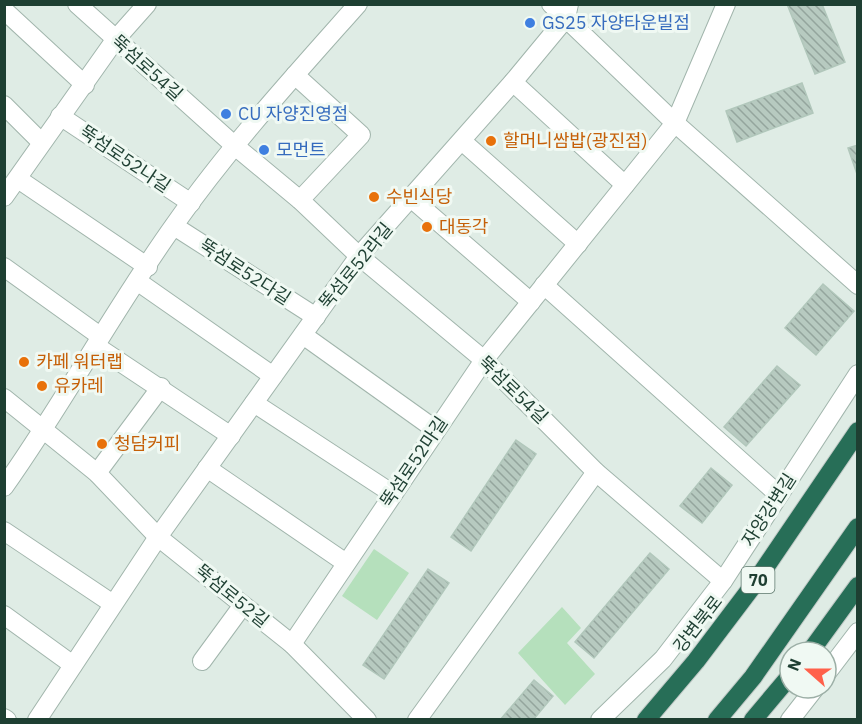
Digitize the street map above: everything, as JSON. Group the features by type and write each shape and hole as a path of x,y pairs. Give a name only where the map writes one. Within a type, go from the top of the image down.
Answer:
{"highway":[{"name":"강변북로","path":"646,720 696,661 752,588 858,431"},
{"path":"717,720 753,676 858,527"},
{"path":"819,640 858,586"},
{"path":"753,720 778,690"}],"street":[{"name":"뚝섬로54길","path":"77,4 235,146 300,200 359,256 484,360 596,472 723,581"},
{"name":"뚝섬로52나길","path":"5,197 41,142 85,85 115,40 147,4"},
{"path":"4,487 44,430 98,341 174,226 235,146 358,4"},
{"path":"551,4 567,11 675,123 858,285"},
{"name":"뚝섬로52마길","path":"292,644 484,360 675,123 726,4"},
{"path":"4,10 85,85"},
{"name":"뚝섬로52라길","path":"37,720 158,537 359,256 412,199 513,82 567,11"},
{"path":"295,75 361,135 300,200"},
{"path":"513,82 625,185"},
{"path":"4,105 41,142"},
{"name":"뚝섬로52나길","path":"60,116 191,203"},
{"path":"462,141 578,244"},
{"path":"18,179 148,267"},
{"path":"412,199 531,302"},
{"name":"뚝섬로52다길","path":"174,226 316,317"},
{"path":"4,267 98,341 231,436"},
{"path":"137,282 273,376"},
{"path":"544,285 779,495"},
{"path":"303,335 436,430"},
{"name":"자양강변길","path":"600,720 663,659 723,581 858,374"},
{"path":"97,473 160,387"},
{"name":"뚝섬로52길","path":"4,398 97,473 158,537 292,644 367,720"},
{"path":"254,403 393,494"},
{"path":"207,468 346,563"},
{"path":"417,720 596,472"},
{"path":"4,531 113,604"},
{"path":"202,661 243,605"},
{"path":"4,615 73,665"},
{"path":"838,658 858,632"},
{"path":"790,720 806,700"}],"green space":[{"path":"374,549 409,573 377,620 342,596"},
{"path":"562,607 581,628 567,643 595,674 565,705 518,653"}],"building":[{"path":"787,4 822,4 845,62 815,74"},
{"path":"802,83 813,113 737,142 726,111"},
{"path":"858,145 858,177 848,148"},
{"path":"823,284 854,311 816,355 785,328"},
{"path":"777,366 800,385 746,446 724,427"},
{"path":"516,440 536,454 471,551 451,537"},
{"path":"711,468 732,485 702,523 680,506"},
{"path":"650,553 669,569 594,658 575,642"},
{"path":"428,569 449,583 384,679 363,665"},
{"path":"534,680 553,696 533,720 500,720"}],"place":[{"name":"GS25 자양타운빌점","path":"530,23"},
{"name":"CU 자양진영점","path":"226,114"},
{"name":"할머니쌈밥(광진점)","path":"491,141"},
{"name":"모먼트","path":"264,150"},
{"name":"수빈식당","path":"374,197"},
{"name":"대동각","path":"427,227"},
{"name":"카페 워터랩","path":"24,362"},
{"name":"유카레","path":"42,386"},
{"name":"청담커피","path":"102,444"}]}
